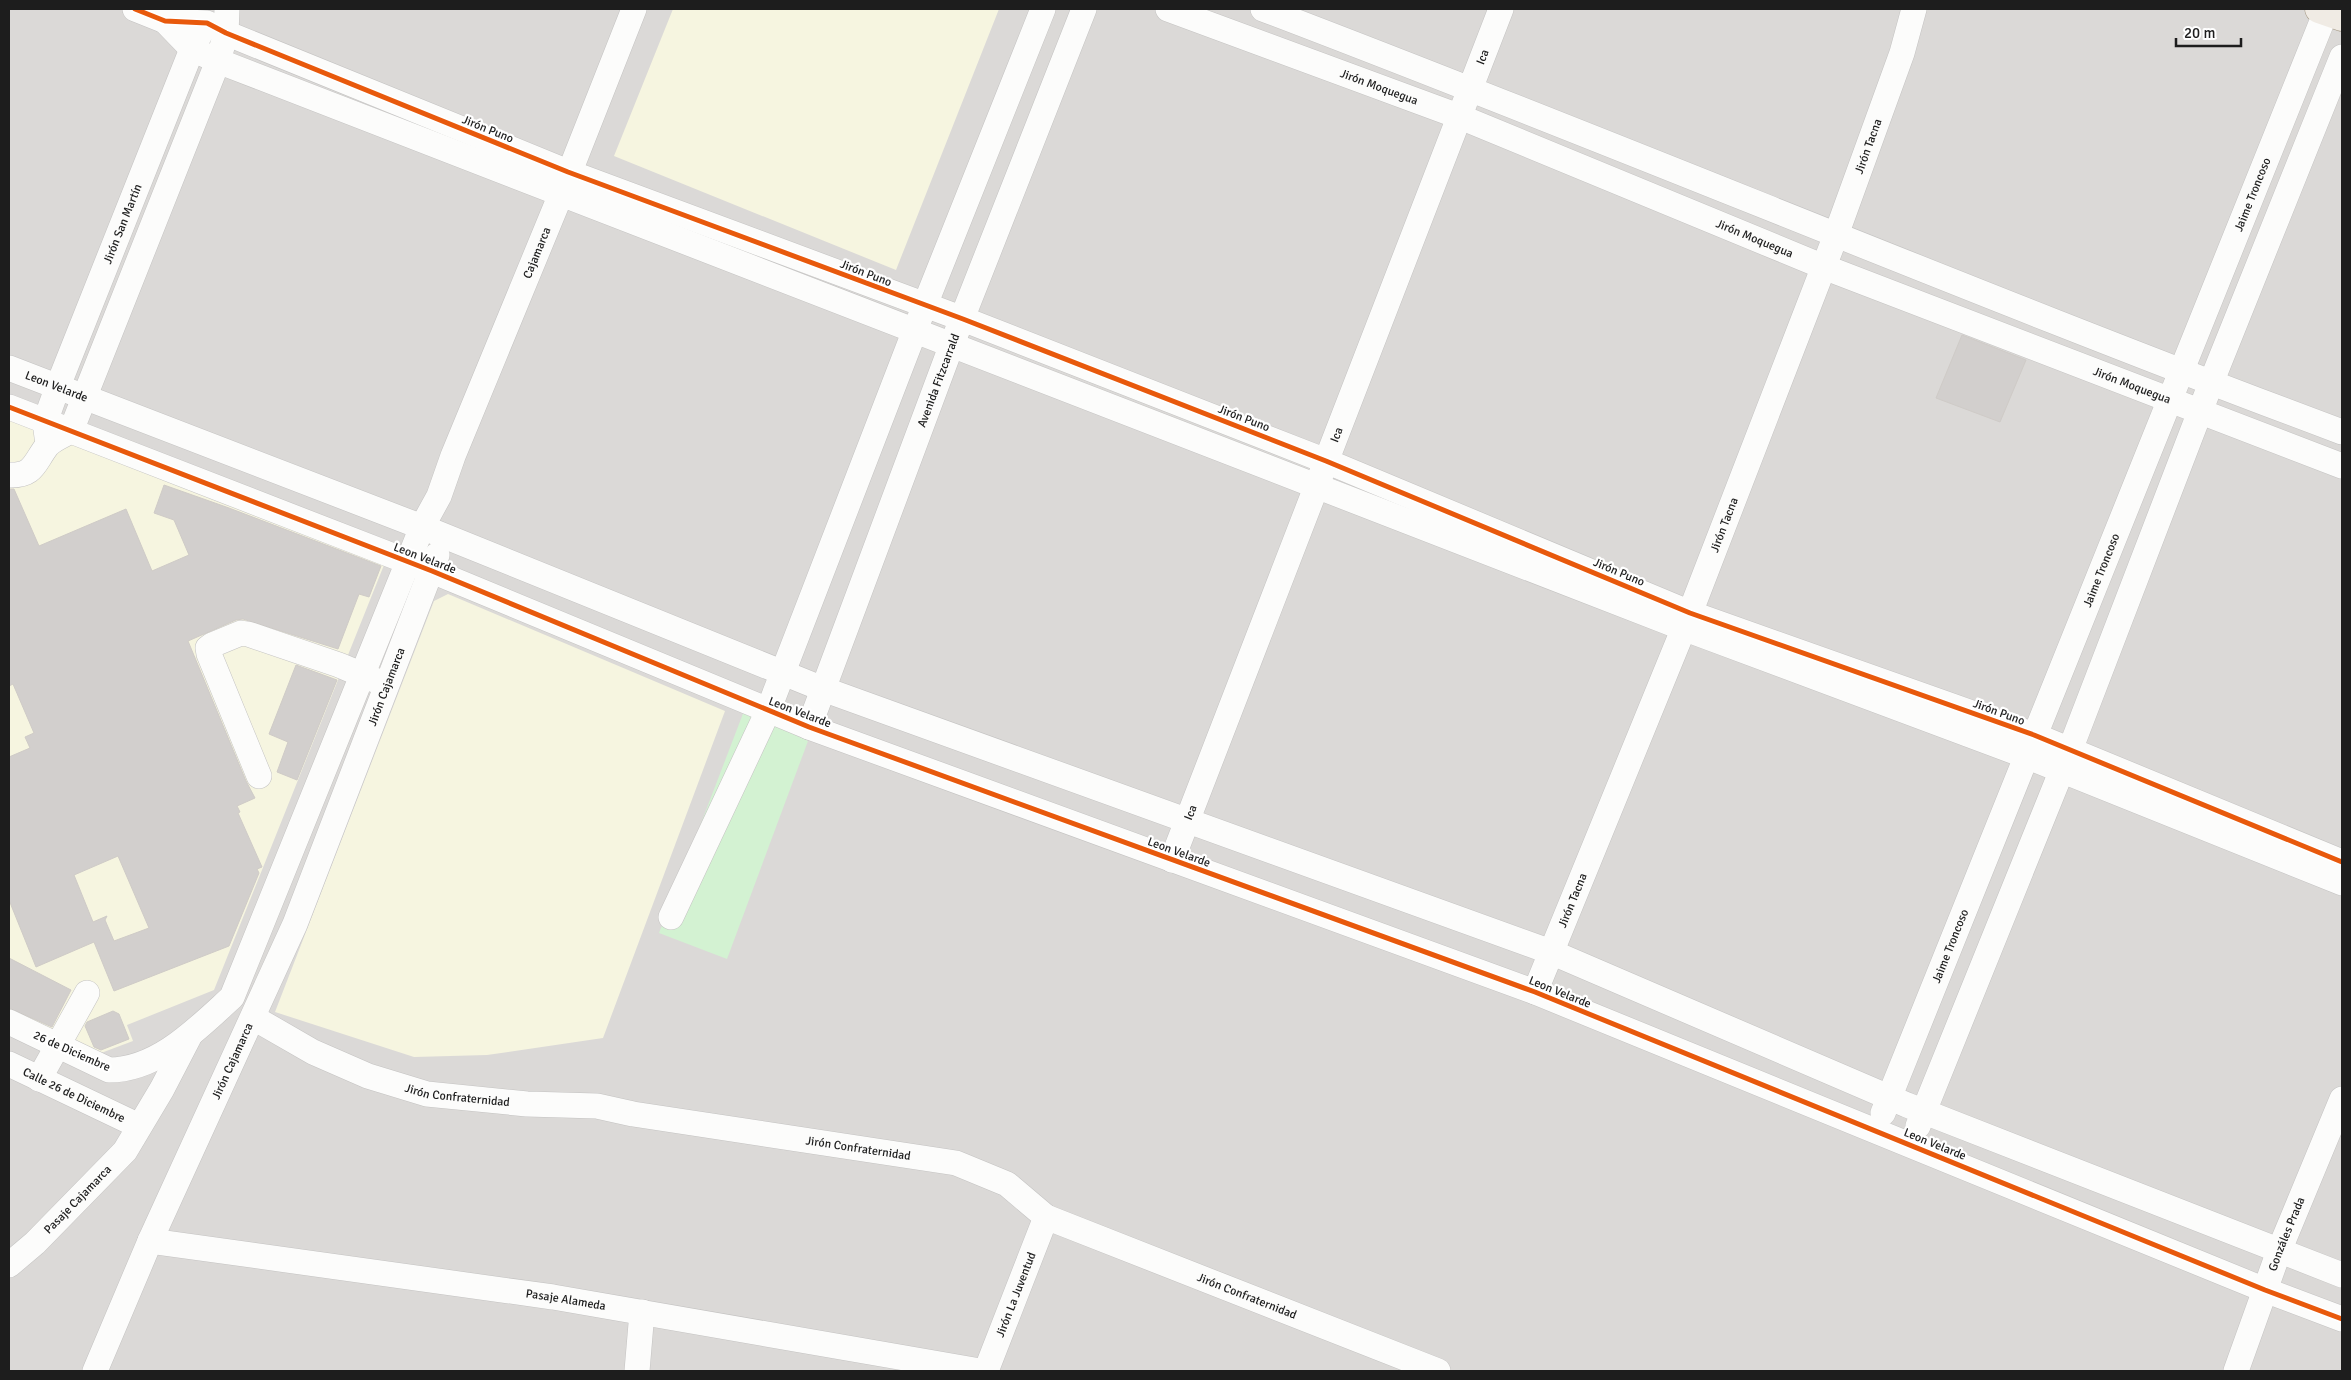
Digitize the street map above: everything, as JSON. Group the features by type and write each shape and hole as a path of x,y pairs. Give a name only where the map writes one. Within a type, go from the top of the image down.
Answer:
{"street":[{"name":"Jirón Puno","path":"135,9 165,20 216,22 565,183 915,330 1316,486 1687,620 2342,862"},
{"path":"71,431 218,61 216,22 227,9"},
{"name":"Cajamarca","path":"439,496 453,456 634,9"},
{"path":"671,917 768,711 915,330 1043,9"},
{"name":"Avenida Fitzcarrald","path":"809,727 952,344 1084,9"},
{"name":"Jirón Moquegua","path":"1168,9 1458,116 1824,267 2342,466"},
{"path":"1263,9 1470,87 2181,372 2342,432"},
{"name":"Ica","path":"1172,860 1458,116 1501,9"},
{"name":"Jirón Tacna","path":"1535,992 1687,620 1824,267 1902,53 1914,9"},
{"name":"Jirón Tacna","path":"1902,53 1926,9"},
{"name":"Jaime Troncoso","path":"1876,1131 2328,11"},
{"name":"Jirón Puno","path":"165,20 192,49 218,61 565,183 963,319 1326,461 1687,620"},
{"name":"Jirón San Martín","path":"9,475 21,475 36,465 47,433 58,386 192,49 216,22"},
{"path":"1910,1144 2066,760 2211,383 2342,57"},
{"path":"2023,345 2035,314"},
{"name":"Leon Velarde","path":"9,368 86,396 432,532 782,674 1551,952 1923,1111 2342,1275"},
{"name":"Leon Velarde","path":"9,406 47,433 71,431 432,571 809,727 1535,992 2265,1290 2342,1319"},
{"name":"Jirón Cajamarca","path":"95,1371 150,1241 254,1018 295,924 432,571 432,532 439,496"},
{"name":"Jirón Cajamarca","path":"232,997 408,562 432,532"},
{"path":"259,776 208,648 241,633 339,665 388,686"},
{"name":"Jirón Puno","path":"2066,760 2342,882"},
{"path":"301,823 322,852"},
{"path":"39,1079 87,993"},
{"name":"26 de Diciembre","path":"9,1022 110,1070 125,1070 143,1065 189,1036 232,997"},
{"name":"Jirón Confraternidad","path":"254,1018 313,1052 368,1076 427,1094 527,1104 597,1106 634,1114 956,1163 1007,1184 1046,1217 1438,1371"},
{"name":"26 de Diciembre","path":"139,1126 162,1089 189,1036"},
{"name":"Calle 26 de Diciembre","path":"9,1064 139,1126"},
{"name":"Gonzáles Prada","path":"2236,1371 2279,1251 2342,1099"},
{"name":"Pasaje Cajamarca","path":"9,1265 35,1243 125,1151 139,1126"},
{"name":"Jirón La Juventud","path":"986,1371 1046,1217"},
{"name":"Pasaje Alameda","path":"150,1241 544,1296 980,1371"},
{"path":"636,1371 642,1312"}],"shaded area":[{"path":"9,9 2342,9 2342,1371 9,1371"},
{"path":"673,9 999,9 896,270 614,156"},
{"path":"9,416 386,560 214,990 127,1025 133,1041 93,1056 9,1013"},
{"path":"448,594 725,711 603,1038 487,1055 414,1057 275,1012 434,601"}],"green space":[{"path":"744,711 808,741 727,959 659,933"}],"building":[{"path":"1962,335 2026,360 2000,422 1936,398"},
{"path":"164,485 381,566 369,597 359,594 338,649 243,619 236,620 188,641 246,781 255,798 237,806 240,812 238,813 262,867 257,869 259,873 229,946 114,991 94,942 36,967 9,900 9,757 30,748 25,737 34,733 13,684 9,686 9,489 14,489 39,546 126,509 152,571 189,555 174,520 154,513","holes":["118,856 149,928 114,941 105,920 107,916 93,922 74,875"]},
{"path":"296,665 337,680 297,780 277,772 288,742 269,734"},
{"path":"9,958 71,990 52,1027 9,1008"},
{"path":"113,1011 119,1014 129,1039 101,1050 94,1047 85,1026 87,1022"}],"cycle path":[{"path":"135,9 165,21 207,23 226,33 568,172 963,319 1326,461 1690,613 2034,735 2342,862"},
{"path":"9,407 432,571 809,727 1535,992 2265,1290 2342,1319"}]}
